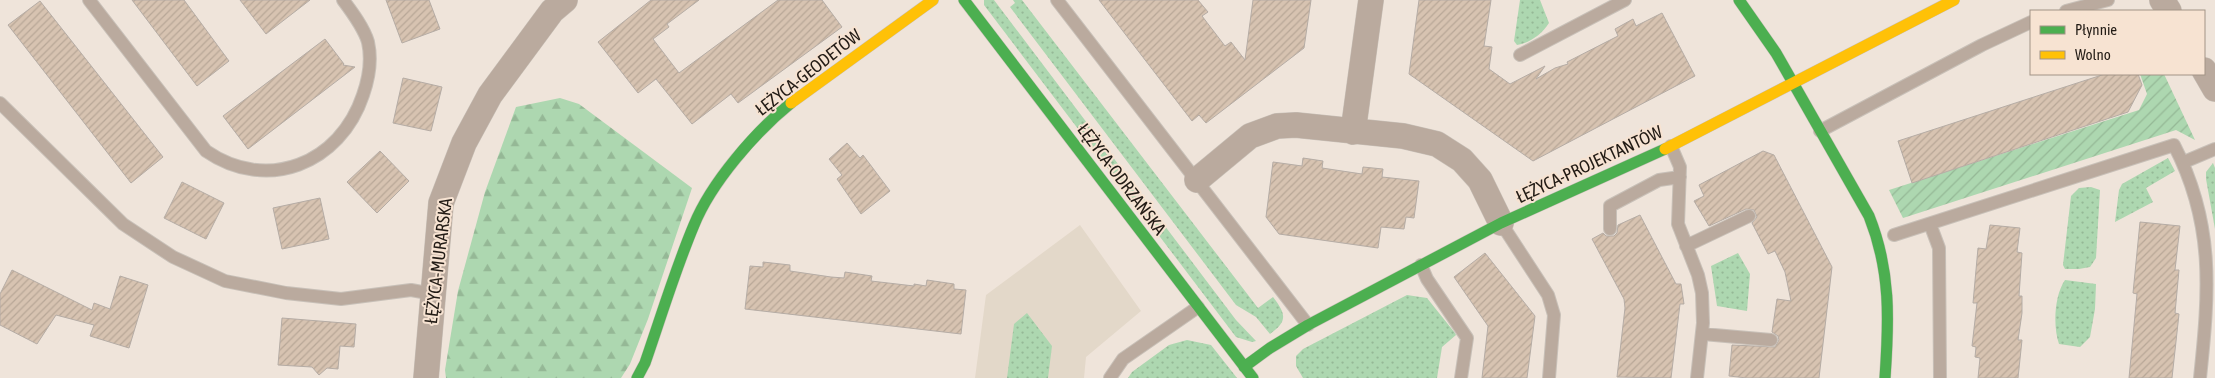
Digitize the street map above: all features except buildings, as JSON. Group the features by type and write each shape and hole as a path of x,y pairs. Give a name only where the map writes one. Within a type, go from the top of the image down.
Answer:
{"street":[{"name":"ŁĘŻYCA-MURARSKA","path":"426,378 441,203 464,143 490,95 552,11 565,0"},
{"name":"ŁĘŻYCA-GEODETÓW","path":"637,378 645,363 694,224 716,185 760,132 790,104 933,0"},
{"name":"ŁĘŻYCA-ODRZAŃSKA","path":"964,0 1253,378"},
{"path":"1353,132 1371,0"},
{"path":"1739,0 1776,53 1791,83 1869,216 1878,235 1887,277 1890,307 1885,378"},
{"name":"ŁĘŻYCA-PROJEKTANTÓW","path":"1244,367 1270,348 1308,325 1501,223 1671,146 1954,0"},
{"path":"2205,72 2215,89"},
{"path":"1197,180 1250,136 1269,128 1296,125 1403,136 1437,144 1462,160 1480,180 1501,223"}],"lane":[{"path":"89,0 206,151 222,163 259,171 280,170 298,166 319,155 336,141 350,124 361,103 368,82 370,59 368,42 342,0"},
{"path":"1057,0 1308,325"},
{"path":"1520,54 1625,0"},
{"path":"2070,10 2108,0"},
{"path":"1820,131 1976,48 2030,22"},
{"path":"0,103 123,224 173,256 224,282 286,293 341,299 410,290 433,294"},
{"path":"1894,235 2174,145 2184,162 2199,203 2208,258 2207,313 2200,378"},
{"path":"1671,146 1680,168 1678,224 1698,275 1702,293 1703,334 1697,378"},
{"path":"2184,162 2215,149"},
{"path":"1610,229 1610,206 1659,180 1680,177"},
{"path":"1686,246 1749,216"},
{"path":"1501,223 1548,295 1554,316 1549,378"},
{"path":"1930,224 1938,248 1940,378"},
{"path":"1421,265 1427,279 1467,338 1460,378"},
{"path":"1110,378 1123,359 1198,307"},
{"path":"1703,334 1772,340"}],"shaded area":[{"path":"1080,225 1141,311 1086,357 1084,378 975,378 986,295"}],"green space":[{"path":"984,0 994,0 1236,320 1256,341 1252,342 1236,337 984,5"},
{"path":"1013,0 1022,0 1258,308 1273,297 1281,308 1283,317 1280,325 1270,334 1256,317 1236,305 1010,7 1015,3"},
{"path":"1520,0 1540,0 1549,23 1535,37 1517,45 1514,41"},
{"path":"2140,75 2164,75 2195,140 2176,130 1903,218 1889,190 2139,110 2147,94"},
{"path":"560,98 579,104 692,188 648,319 630,364 621,378 446,378 445,370 458,291 485,192 516,107"},
{"path":"2168,158 2175,171 2146,188 2153,202 2115,222 2119,190 2122,184"},
{"path":"2213,163 2215,168 2215,229 2206,179 2206,172"},
{"path":"2091,187 2100,190 2096,258 2090,267 2065,269 2063,265 2071,196 2079,188"},
{"path":"1738,253 1750,274 1747,311 1717,306 1711,266"},
{"path":"2065,280 2096,284 2095,309 2090,337 2080,347 2059,344 2057,337 2055,320 2057,303"},
{"path":"1407,295 1427,298 1456,335 1442,347 1437,378 1303,378 1296,366 1296,356 1303,349"},
{"path":"1027,313 1052,346 1048,378 1007,378 1014,324"},
{"path":"1187,340 1211,345 1237,378 1128,378 1132,372 1169,345"}],"traffic: fast":[{"path":"964,0 1253,378"},
{"path":"1739,0 1776,53 1869,216 1881,256 1887,296 1885,378"},
{"path":"637,378 645,363 694,225 711,192 749,143 791,103"},
{"path":"1244,367 1270,348 1308,325 1501,223 1665,149"}],"traffic: slow":[{"path":"791,103 933,0"},
{"path":"1665,149 1954,0"}]}
